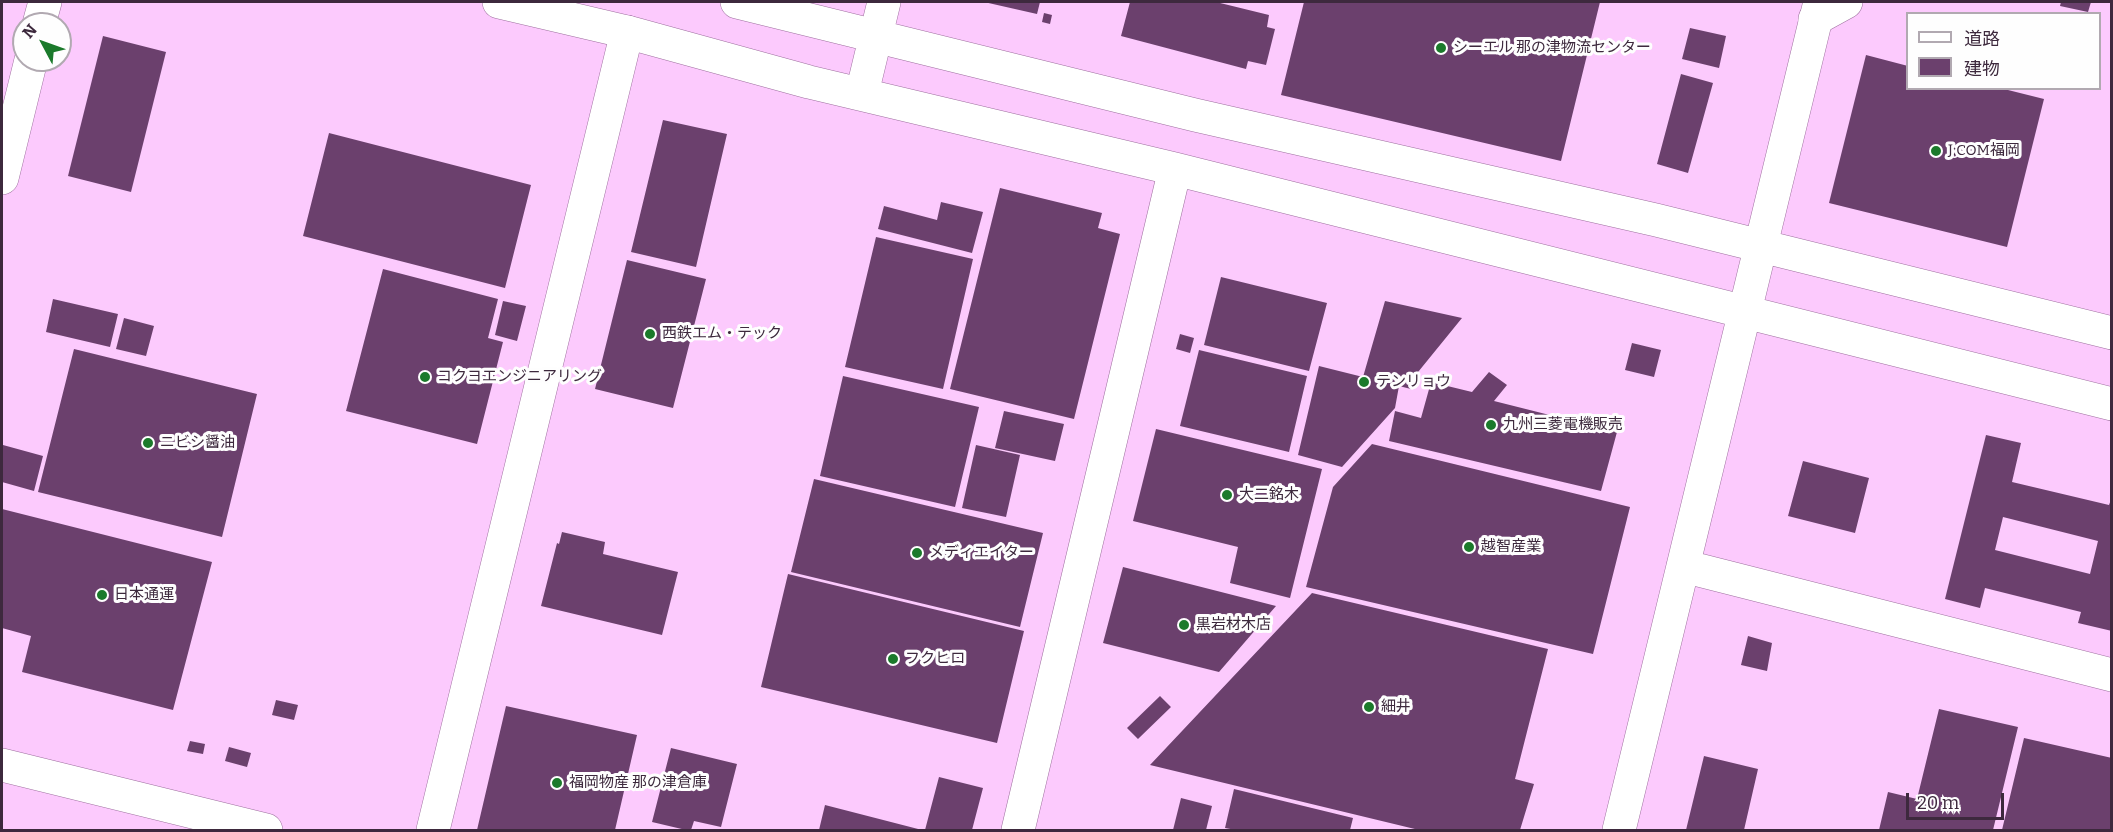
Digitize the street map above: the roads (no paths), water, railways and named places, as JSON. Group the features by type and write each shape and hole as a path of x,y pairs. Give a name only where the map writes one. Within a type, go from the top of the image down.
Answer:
{"street":[{"path":"499,2 627,32 809,82 1175,169 2112,404"},
{"path":"737,2 1195,115 1644,218 2112,333"},
{"path":"862,93 884,2"},
{"path":"1619,831 1818,10 1846,2"},
{"path":"433,831 627,32"},
{"path":"2,178 28,72"},
{"path":"1018,831 1175,169"},
{"path":"1683,566 2112,675"},
{"path":"2,765 266,831"}],"place":[{"name":"シーエル 那の津物流センター","path":"1441,48"},
{"name":"J:COM福岡","path":"1936,151"},
{"name":"西鉄エム・テック","path":"650,334"},
{"name":"コクヨエンジニアリング","path":"425,377"},
{"name":"テンリョウ","path":"1364,382"},
{"name":"九州三菱電機販売","path":"1491,425"},
{"name":"ニビシ醤油","path":"148,443"},
{"name":"大二銘木","path":"1227,495"},
{"name":"越智産業","path":"1469,547"},
{"name":"メディエイター","path":"917,553"},
{"name":"日本通運","path":"102,595"},
{"name":"黒岩材木店","path":"1184,625"},
{"name":"フクヒロ","path":"893,659"},
{"name":"細井","path":"1369,707"},
{"name":"福岡物産 那の津倉庫","path":"557,783"}]}
